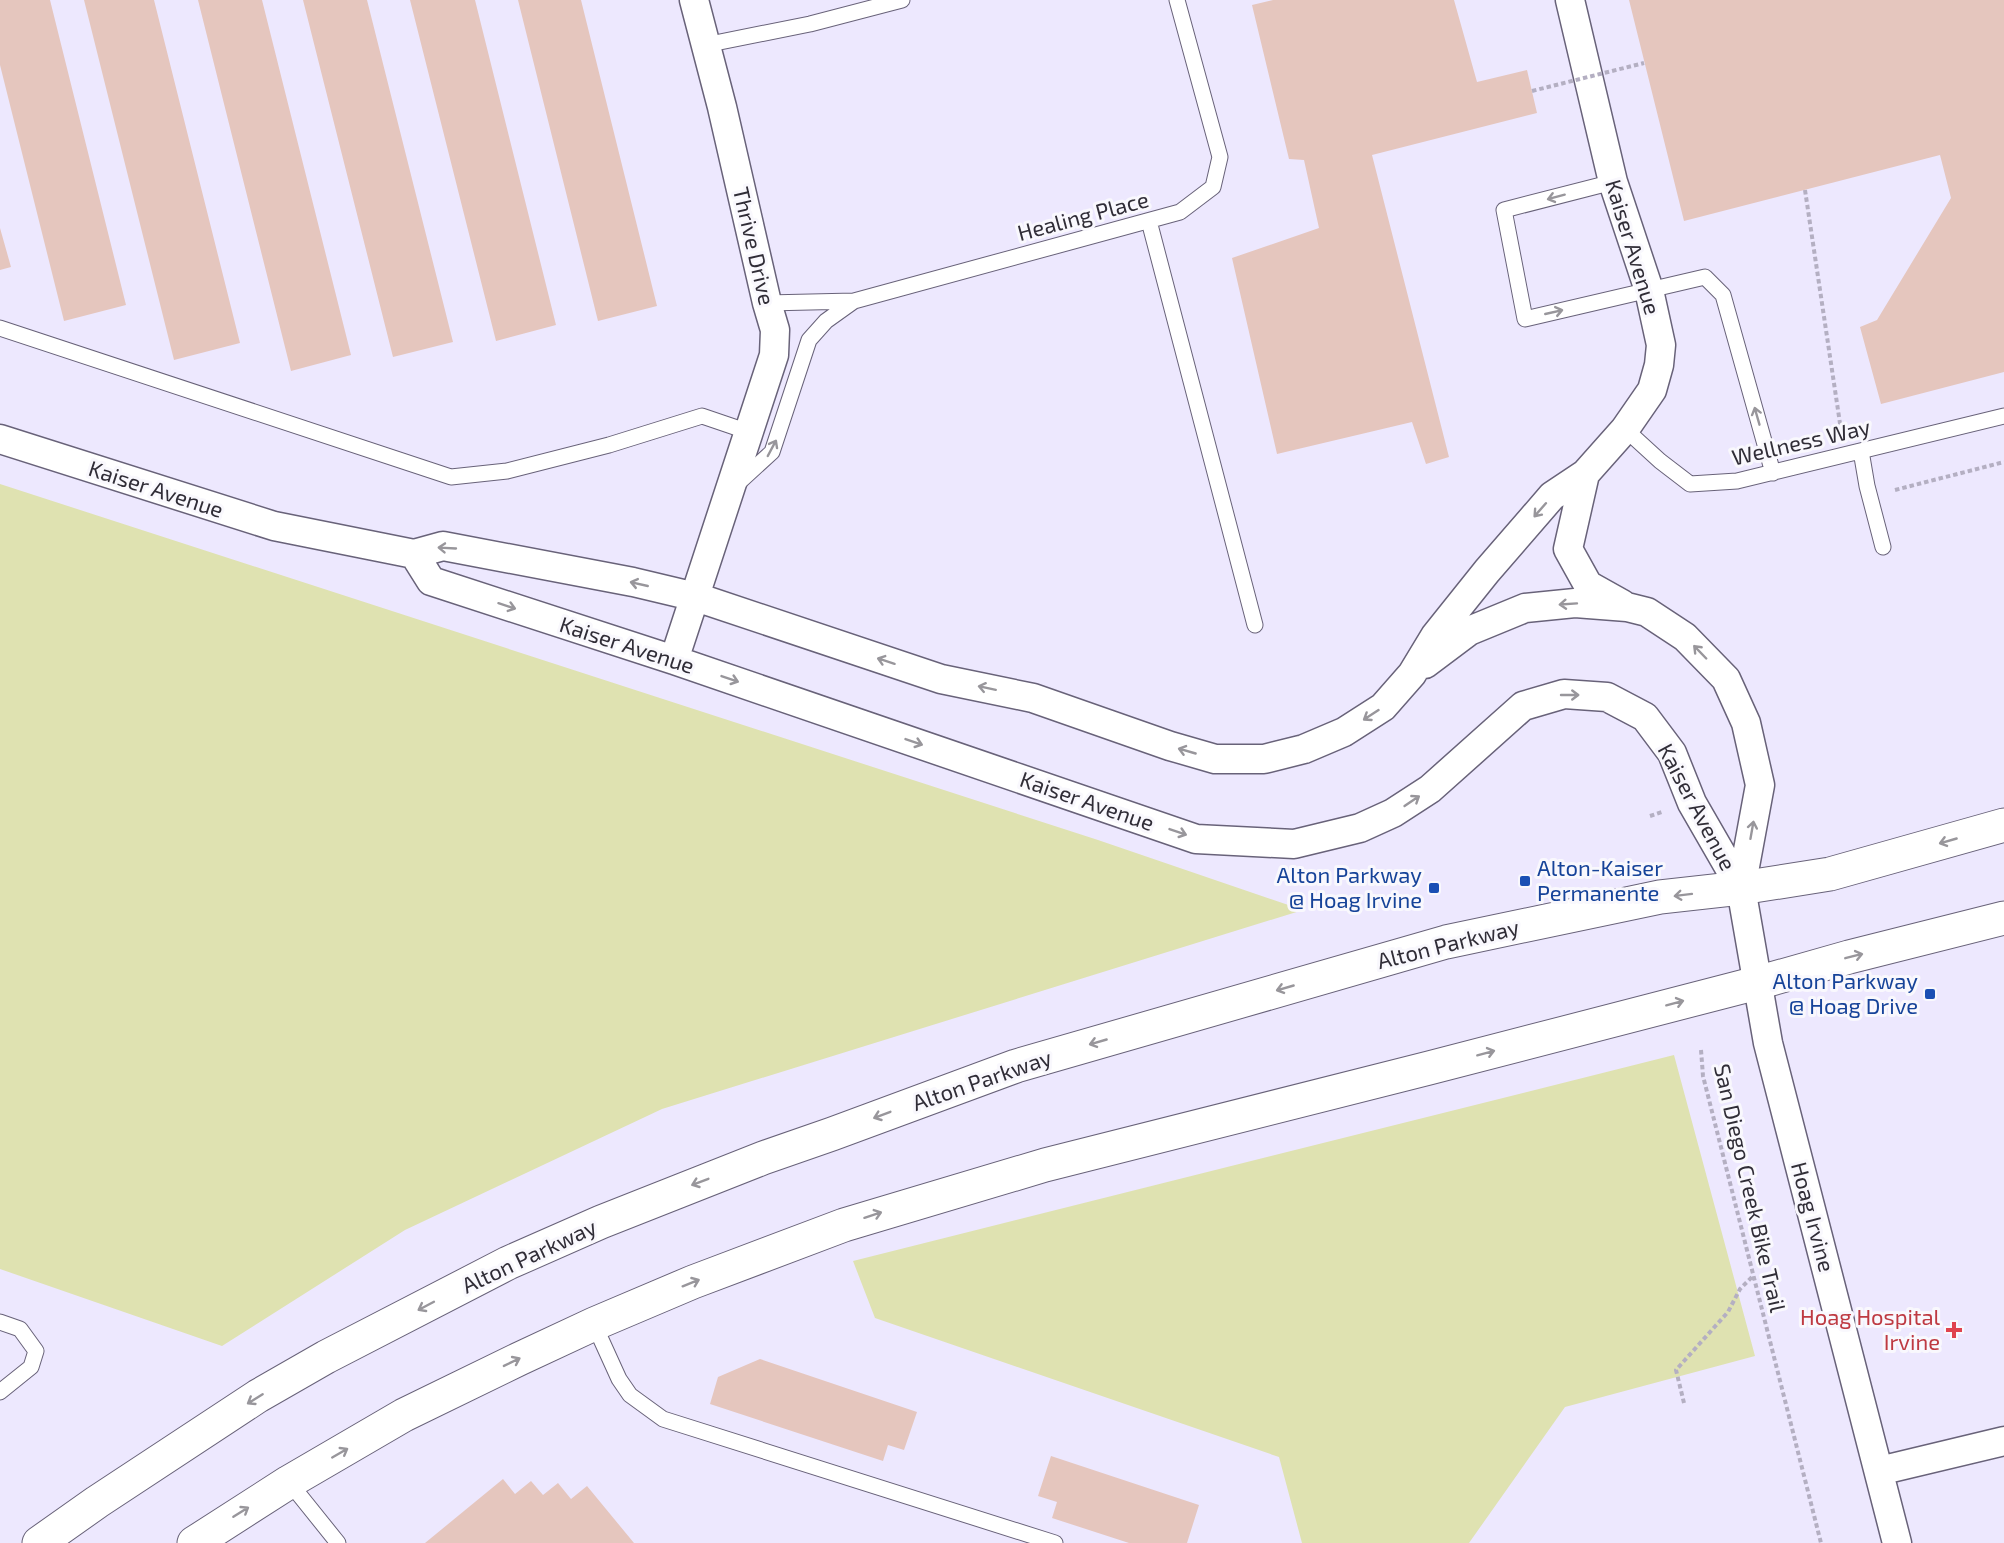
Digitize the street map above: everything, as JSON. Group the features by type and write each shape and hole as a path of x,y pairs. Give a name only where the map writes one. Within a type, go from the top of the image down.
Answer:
{"main road":[{"name":"Alton Parkway","path":"39,1543 258,1396 326,1357 508,1263 601,1222 763,1158 1016,1066 1436,945 1660,897 1741,888 1836,873 2004,825"},
{"path":"194,1543 289,1482 404,1415 594,1324 693,1282 844,1225 1143,1138 1418,1071 2004,918"}],"street":[{"name":"Thrive Drive","path":"674,660 774,356 775,330 694,0"},
{"name":"Kaiser Avenue","path":"0,439 274,526 414,554 443,546 633,582 696,597 941,679 1033,698 1170,746 1215,759 1264,759 1304,749 1344,732 1383,707 1412,674 1435,636 1523,529 1552,496 1585,474 1625,429 1652,390 1659,365 1661,345 1648,290 1613,182 1570,0"},
{"name":"Kaiser Avenue","path":"1585,474 1568,549 1588,585 1627,607"},
{"name":"Kaiser Avenue","path":"414,554 431,581 674,660 1196,839 1294,844 1360,828 1393,813 1430,789 1522,706 1564,693 1607,697 1645,717 1672,753 1692,803 1741,888"},
{"name":"Kaiser Avenue","path":"1412,674 1469,631 1525,608 1575,603 1627,607 1647,612 1685,637 1726,679 1746,723 1760,785 1741,888"},
{"name":"Hoag Irvine","path":"1741,888 1771,1054 1897,1543"},
{"path":"1879,1471 2004,1441"}],"lane":[{"path":"705,45 810,24 902,0"},
{"name":"Healing Place","path":"767,303 854,301 1180,213 1214,187 1220,157 1177,0"},
{"path":"1613,182 1504,210 1525,320 1705,277 1723,295 1773,473"},
{"path":"1149,221 1255,625"},
{"name":"Thrive Drive","path":"731,489 772,452 809,340 826,321 854,301"},
{"path":"0,328 451,477 507,471 609,445 702,416 749,432"},
{"name":"Wellness Way","path":"1625,429 1660,461 1690,484 1737,482 2004,416"},
{"path":"1861,451 1883,547"},
{"path":"0,1322 20,1329 36,1351 32,1367 0,1392"},
{"path":"594,1324 619,1379 630,1395 663,1419 1055,1543"},
{"path":"289,1482 338,1543"}],"path":[{"path":"1532,91 1644,63"},
{"path":"1805,190 1845,455"},
{"path":"1870,496 2004,462"},
{"name":"San Diego Creek Bike Trail","path":"1701,1050 1703,1076 1821,1543"},
{"path":"1684,1403 1676,1370 1728,1312 1740,1289 1753,1276"}],"green space":[{"path":"0,484 1098,840 1303,910 662,1109 405,1230 222,1346 0,1269"},
{"path":"1674,1055 1755,1356 1565,1407 1469,1543 1302,1543 1279,1457 875,1318 853,1261"}],"building":[{"path":"0,0 50,0 126,305 64,321 0,65"},
{"path":"84,0 154,0 240,343 174,360"},
{"path":"198,0 262,0 351,355 291,371"},
{"path":"303,0 367,0 453,342 393,357"},
{"path":"410,0 475,0 556,325 496,341"},
{"path":"518,0 581,0 657,306 598,321"},
{"path":"1273,0 1454,0 1477,82 1527,70 1537,113 1372,155 1449,457 1426,464 1412,422 1277,454 1232,258 1319,228 1304,160 1289,159 1252,5"},
{"path":"1629,0 2004,0 2004,372 1881,404 1860,327 1877,320 1951,198 1940,155 1684,221"},
{"path":"0,228 11,267 0,270"},
{"path":"760,1359 917,1412 904,1450 888,1445 883,1461 710,1404 718,1377"},
{"path":"1051,1456 1199,1505 1187,1543 1129,1543 1052,1518 1057,1502 1038,1496"},
{"path":"503,1479 515,1494 531,1481 543,1495 558,1483 571,1499 587,1486 634,1543 425,1543"}],"place":[{"name":"Alton-Kaiser Permanente","path":"1525,881"},
{"name":"Alton Parkway @ Hoag Irvine","path":"1434,888"},
{"name":"Alton Parkway @ Hoag Drive","path":"1930,994"},
{"name":"Hoag Hospital Irvine","path":"1954,1330"}]}
